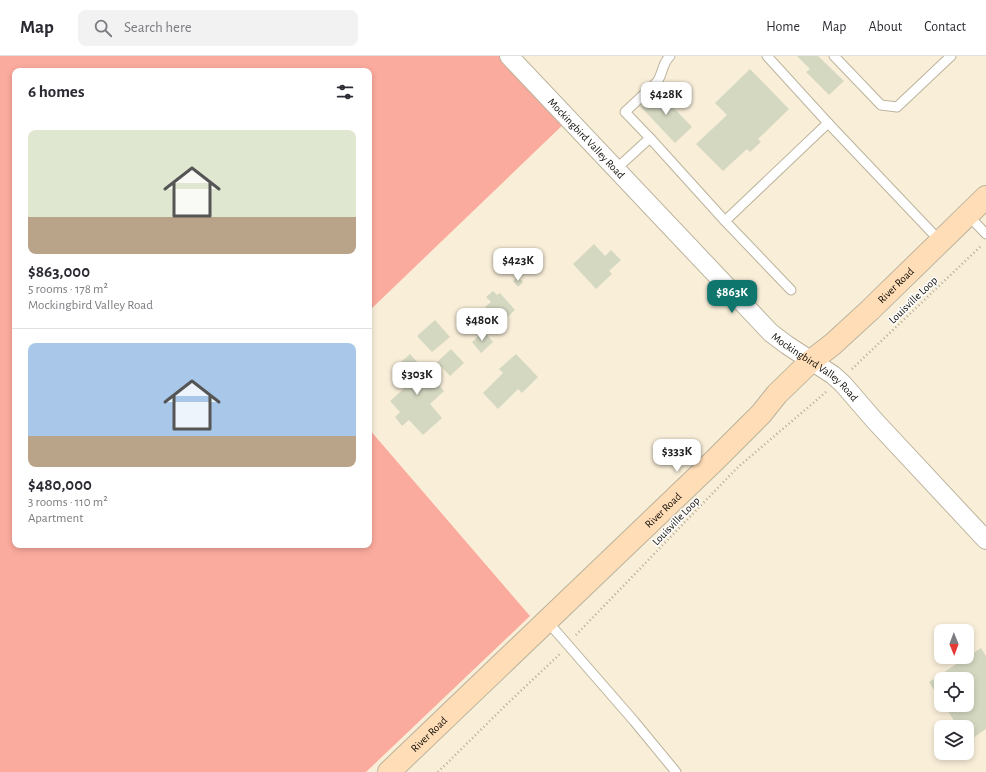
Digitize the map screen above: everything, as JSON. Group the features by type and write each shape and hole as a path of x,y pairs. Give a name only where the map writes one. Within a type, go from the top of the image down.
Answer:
{"street":[{"name":"Mockingbird Valley Road","path":"509,56 771,333 843,384 875,421 986,540"},
{"name":"River Road","path":"389,772 715,460 761,414 777,394 811,361 833,344 986,197"}],"lane":[{"path":"670,56 665,60 661,76 657,82 625,112 725,221 792,290"},
{"path":"767,56 828,123 940,241"},
{"path":"834,56 881,105 897,107 951,56"},
{"path":"725,221 828,123"},
{"path":"616,169 650,138"},
{"path":"968,215 986,234"},
{"path":"547,621 676,772"}],"path":[{"name":"Louisville Loop","path":"438,772 562,653 567,644 737,468 857,365 986,241"}],"shaded area":[{"path":"0,56 504,56 569,119 372,308 372,68 12,68 12,548 372,548 372,432 530,616 366,772 0,772"}],"building":[{"path":"797,56 818,56 844,81 829,95 806,72 810,69"},
{"path":"750,69 789,109 758,139 761,142 750,152 747,149 723,171 696,144 727,115 715,103"},
{"path":"657,90 692,127 675,143 640,106"},
{"path":"594,244 605,256 611,250 621,260 609,271 612,274 596,289 573,264"},
{"path":"517,277 523,282 518,287 513,281"},
{"path":"493,291 497,295 500,293 515,310 502,322 485,307 491,302 486,297"},
{"path":"435,320 450,337 432,352 417,336"},
{"path":"484,331 493,342 481,353 472,342"},
{"path":"451,349 464,363 450,376 437,362"},
{"path":"410,354 444,391 430,404 442,418 423,435 409,420 402,426 395,417 400,412 390,401 409,384 394,368"},
{"path":"516,354 538,377 522,393 518,389 498,409 483,393 503,373 499,369"},
{"path":"981,648 986,656 986,729 974,737 974,720 954,720 948,712 974,712 974,672 944,672 957,664 974,664 974,653"},
{"path":"934,679 934,690 929,682"}]}
